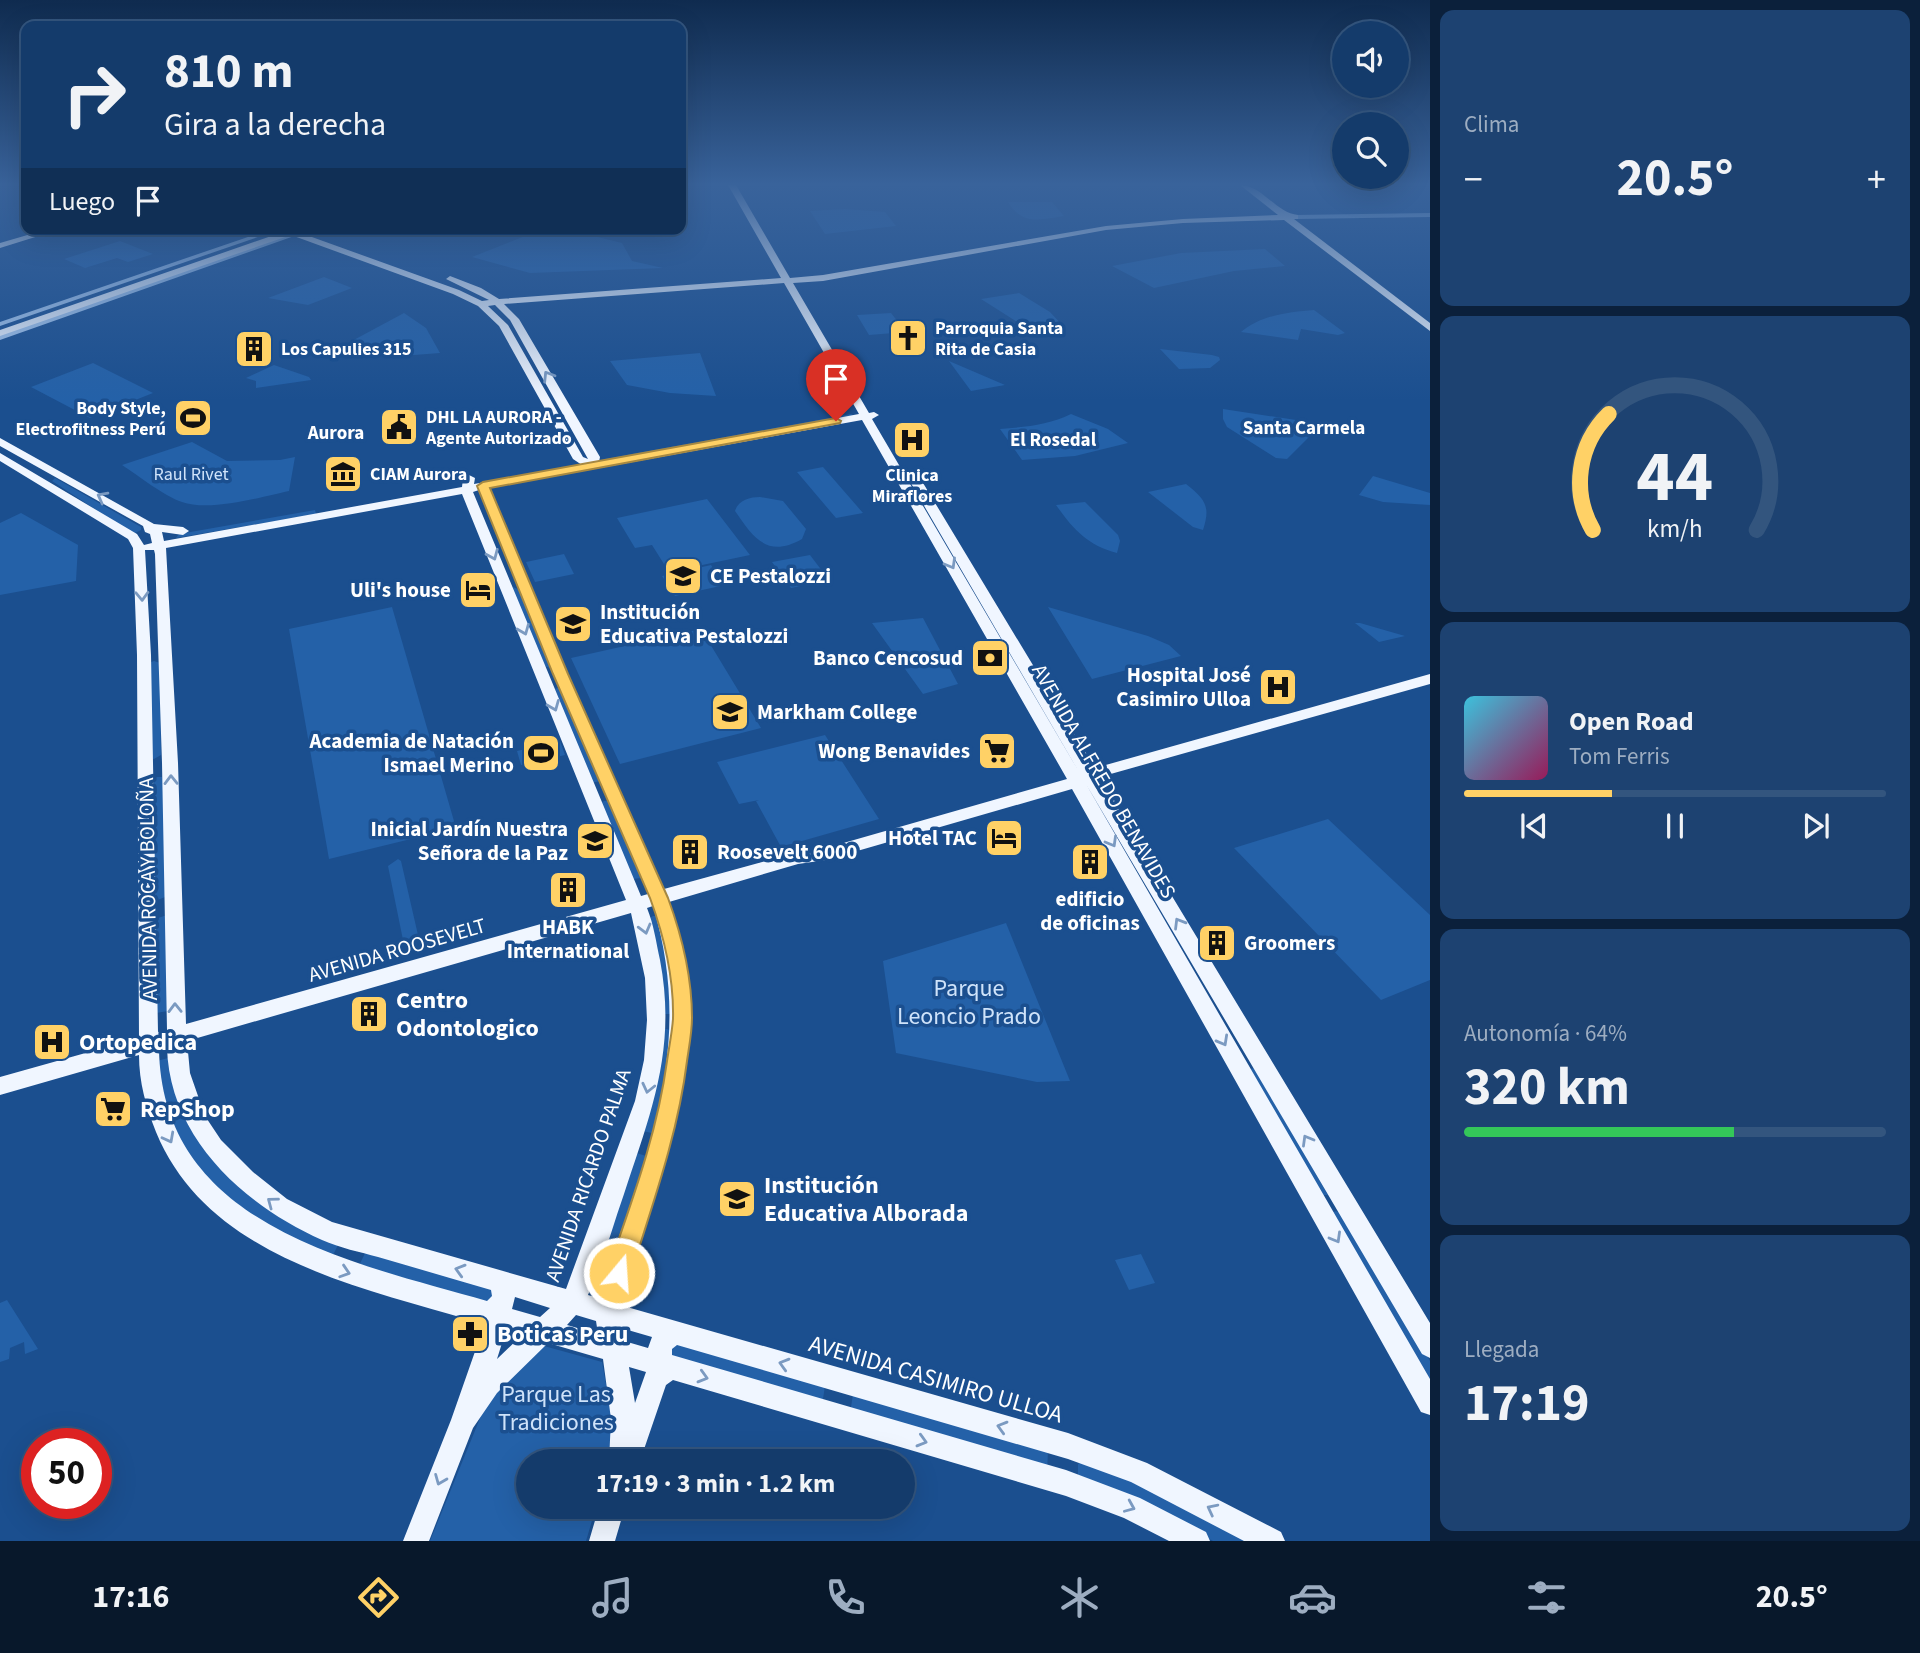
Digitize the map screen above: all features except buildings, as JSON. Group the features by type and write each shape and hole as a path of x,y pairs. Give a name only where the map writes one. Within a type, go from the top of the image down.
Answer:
{"main road":[{"path":"0,326 212,257"},
{"path":"0,335 220,257"},
{"path":"368,257 456,292 485,308 503,325 579,459"},
{"path":"373,257 477,289 541,299"},
{"name":"AVENIDA ALFREDO BENAVIDES","path":"778,257 1081,779 1430,1403"},
{"path":"485,308 541,299 849,280 977,257"},
{"path":"1342,257 1430,321"},
{"path":"1342,257 1430,328"},
{"path":"176,276 198,265"},
{"path":"477,289 502,305 514,319 594,462"},
{"path":"514,319 525,307 541,299"},
{"path":"23,325 65,315"},
{"path":"0,456 158,541 869,412"},
{"path":"0,441 122,508 158,541"},
{"path":"473,485 579,459 594,462"},
{"name":"AVENIDA RICARDO PALMA","path":"473,485 648,901 669,925 677,962 682,1018 677,1066 660,1148 606,1312 625,1413 624,1449"},
{"name":"AVENIDA ROCA Y BOLOÑA","path":"158,541 170,763 176,1036 180,1073 196,1121 214,1147 245,1180 279,1207 329,1232 572,1303"},
{"name":"AVENIDA ROCA Y BOLOÑA","path":"158,541 148,911 148,1044 151,1087 167,1136 187,1169 208,1195 262,1236 309,1259 542,1329"},
{"name":"AVENIDA ROOSEVELT","path":"0,1086 806,856 826,854 1430,680"},
{"name":"AVENIDA ALFREDO BENAVIDES","path":"1081,779 1430,1346"},
{"name":"AVENIDA RICARDO PALMA","path":"464,1420 488,1384 542,1329 572,1303 632,1140 654,1060 657,1020 648,901"},
{"path":"482,1312 494,1312 504,1300 503,1286 498,1281"},
{"name":"AVENIDA CASIMIRO ULLOA","path":"572,1303 1068,1446 1138,1472 1272,1541"},
{"name":"AVENIDA RICARDO PALMA","path":"416,1541 464,1420 490,1343 487,1322 482,1312"},
{"path":"542,1329 1066,1483 1131,1507 1197,1541"},
{"path":"667,1366 660,1359 660,1345 675,1332"},
{"name":"AVENIDA RICARDO PALMA","path":"629,1449 656,1377 667,1366"},
{"path":"602,1541 608,1519"}],"street":[{"path":"0,335 65,315 225,257"}],"green space":[{"path":"144,257 128,262 117,258 85,268 64,259"},
{"path":"472,257 630,257 632,261 663,268 530,273"},
{"path":"1160,257 1274,257 1285,266 1234,271 1154,288 1112,266"},
{"path":"324,277 352,288 308,305 268,298"},
{"path":"1019,293 1050,312 1064,327 1028,329 981,299"},
{"path":"1314,310 1345,333 1338,335 1301,329 1298,340 1241,332 1266,318"},
{"path":"404,313 426,328 440,353 401,356 350,342"},
{"path":"891,313 906,332 869,335 857,315"},
{"path":"1160,349 1212,355 1220,360 1210,368 1179,369"},
{"path":"700,353 716,396 670,393 627,385 610,361"},
{"path":"949,361 1005,385 971,391"},
{"path":"93,363 153,393 90,418 31,387"},
{"path":"274,365 311,380 256,388 256,381 246,378"},
{"path":"1223,409 1322,424 1287,459 1276,458 1227,427 1223,419"},
{"path":"851,414 854,416 608,461 605,459"},
{"path":"1071,414 1108,429 1128,443 1075,456 1022,460 1000,429 1045,423"},
{"name":"Raul Rivet","path":"192,442 227,461 280,460 295,457 289,491 235,502 193,505 167,495 122,465"},
{"path":"823,467 863,513 836,518 797,472"},
{"path":"1373,476 1430,493 1430,505 1383,502 1359,495"},
{"path":"55,478 141,527 141,530 135,533 127,530 52,481"},
{"path":"1186,484 1205,504 1203,530 1193,527 1148,492"},
{"path":"760,497 783,501 806,529 802,539 779,547 770,546 755,537 735,511 745,500"},
{"path":"707,499 750,555 669,572 652,545 635,548 617,518"},
{"path":"1085,502 1118,535 1120,541 1117,553 1089,541 1068,522 1056,505"},
{"path":"315,510 316,514 176,538 179,534"},
{"path":"21,513 78,545 76,581 0,595 0,523"},
{"path":"564,554 574,574 535,582 526,562"},
{"path":"810,555 829,580 791,588 772,562"},
{"path":"711,565 725,585 675,596 662,576"},
{"path":"513,587 520,590 550,668 542,665 512,592"},
{"path":"392,607 456,828 329,859 289,629"},
{"path":"1048,607 1148,636 1169,645 1181,656 1092,679"},
{"path":"923,618 958,684 923,694 872,623"},
{"path":"1355,623 1360,623 1405,636 1379,642"},
{"path":"701,629 761,728 620,764 571,658"},
{"path":"148,663 160,663 161,755 154,759 148,758"},
{"path":"560,687 600,781 591,783 555,689"},
{"path":"825,735 879,819 781,847 756,801 759,800 739,804 717,762"},
{"name":"Academia de Natación Ismael Merino","path":"560,741 565,755 521,765 517,751"},
{"path":"162,777 163,782 170,895 155,901 151,780"},
{"path":"610,801 641,878 633,879 601,803"},
{"path":"1328,819 1430,915 1430,980 1381,1000 1234,848"},
{"path":"398,859 401,861 418,935 412,942 403,940 388,866"},
{"path":"167,915 168,1011 156,1013 152,923"},
{"path":"658,916 664,923 671,1014 664,1014 648,919"},
{"name":"Parque Leoncio Prado","path":"1006,923 1070,1081 1037,1082 896,1053 883,961"},
{"path":"663,1028 673,1031 656,1134 643,1131"},
{"path":"172,1057 201,1139 340,1241 330,1261 230,1208 173,1136 153,1062"},
{"path":"1254,1068 1328,1195 1323,1195 1248,1070"},
{"path":"636,1153 650,1157 606,1285 593,1281"},
{"path":"1336,1211 1346,1216 1430,1361 1430,1382 1331,1213"},
{"path":"367,1249 497,1287 495,1305 357,1270"},
{"path":"1141,1254 1155,1283 1129,1290 1115,1260"},
{"path":"7,1300 38,1349 25,1354 24,1342 10,1348 9,1359 0,1362 0,1303"},
{"path":"668,1340 825,1386 822,1405 664,1357"},
{"name":"Parque Las Tradiciones","path":"544,1346 602,1362 613,1424 610,1449 516,1449 516,1519 592,1519 586,1541 430,1541 483,1411 497,1392"},
{"path":"853,1394 1048,1451 1047,1473 850,1414"},
{"path":"1084,1461 1174,1496 1256,1541 1213,1541 1144,1503 1078,1477 1078,1464"}],"place":[{"name":"Parroquia Santa Rita de Casia","path":"908,338"},
{"name":"Los Capulies 315","path":"254,349"},
{"name":"Body Style, Electrofitness Perú","path":"193,418"},
{"name":"DHL LA AURORA - Agente Autorizado","path":"399,427"},
{"name":"Clinica Miraflores","path":"912,440"},
{"name":"CIAM Aurora","path":"343,474"},
{"name":"CE Pestalozzi","path":"683,576"},
{"name":"Uli's house","path":"478,590"},
{"name":"Institución Educativa Pestalozzi","path":"573,624"},
{"name":"Banco Cencosud","path":"990,658"},
{"name":"Hospital José Casimiro Ulloa","path":"1278,687"},
{"name":"Markham College","path":"730,712"},
{"name":"Wong Benavides","path":"997,751"},
{"name":"Academia de Natación Ismael Merino","path":"541,753"},
{"name":"Hotel TAC","path":"1004,838"},
{"name":"Inicial Jardín Nuestra Señora de la Paz","path":"595,841"},
{"name":"Roosevelt 6000","path":"690,852"},
{"name":"edificio de oficinas","path":"1090,862"},
{"name":"HABK International","path":"568,890"},
{"name":"Groomers","path":"1217,943"},
{"name":"Centro Odontologico","path":"369,1014"},
{"name":"Ortopedica","path":"52,1042"},
{"name":"RepShop","path":"113,1109"},
{"name":"Institución Educativa Alborada","path":"737,1199"},
{"name":"Boticas Peru","path":"470,1334"}],"district":[{"name":"Santa Carmela","path":"1304,427"},
{"name":"Aurora","path":"336,432"},
{"name":"El Rosedal","path":"1053,439"}],"route":[{"path":"619,1273 660,1148 671,1103 682,1018 677,962 669,925 659,898 561,674 483,486 836,421"}]}
